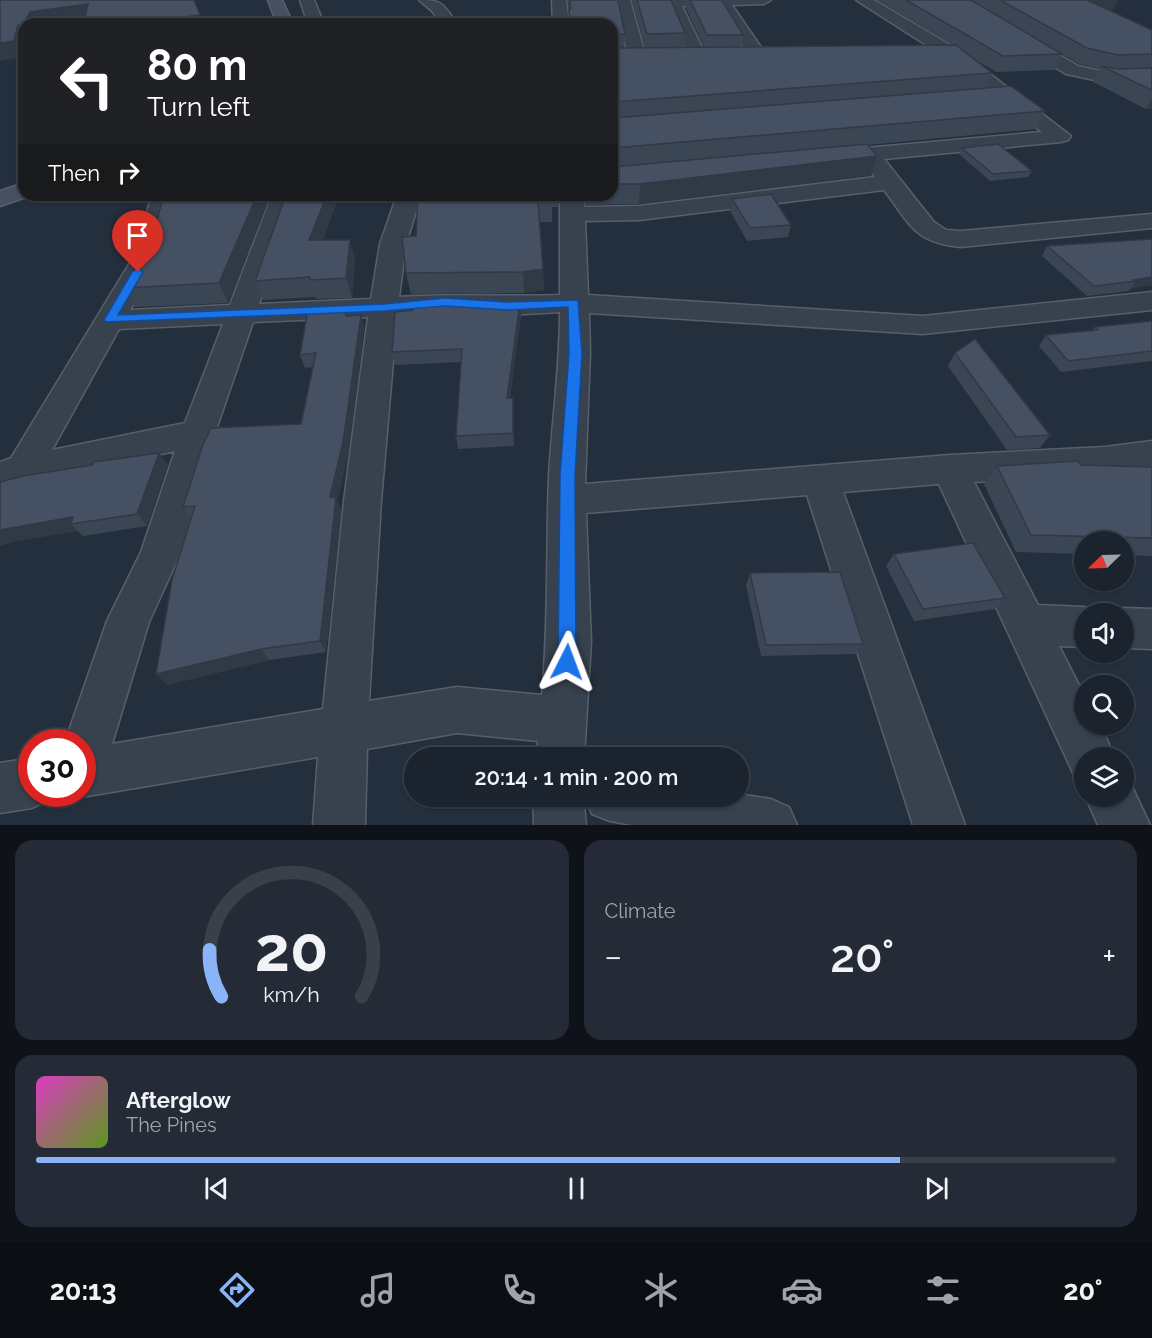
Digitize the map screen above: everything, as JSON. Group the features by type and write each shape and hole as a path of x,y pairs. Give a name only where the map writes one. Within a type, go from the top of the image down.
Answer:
{"street":[{"path":"274,0 282,18"},
{"path":"307,0 314,18"},
{"path":"426,0 438,8 445,18"},
{"path":"559,0 560,18"},
{"path":"623,0 629,58 657,58"},
{"path":"721,0 758,56"},
{"path":"697,57 673,1 764,0"},
{"path":"810,160 1061,136 954,55 863,0"},
{"path":"954,0 1072,70 1109,78 1152,76"},
{"path":"920,55 954,55"},
{"path":"677,57 717,56"},
{"path":"738,56 781,56"},
{"path":"982,98 1006,96"},
{"path":"870,156 925,226 940,237 951,239 1152,221"},
{"path":"96,771 343,732 457,711 561,739 569,642 567,500 575,353 573,205 639,213 891,182"},
{"path":"0,199 18,192"},
{"path":"11,473 110,320 147,256 162,201"},
{"path":"93,729 128,621 160,554 198,434 282,201"},
{"path":"339,825 343,732 364,468 393,244 406,201"},
{"path":"110,320 445,302 507,306 574,303 922,325 1152,301"},
{"path":"11,473 198,434"},
{"path":"567,500 821,482 950,469 1105,460 1152,454"},
{"path":"950,469 1086,747"},
{"path":"821,482 939,825"},
{"path":"1027,625 1074,627"},
{"path":"1134,628 1152,629"},
{"path":"0,788 18,785"},
{"path":"559,807 560,825"},
{"path":"671,807 771,825"},
{"path":"1115,807 1124,825"}],"building":[{"path":"0,0 194,0 200,15 178,18 85,18 88,4 30,12 27,18 18,18 14,41 0,43"},
{"path":"570,0 618,0 625,34 618,35 618,18 570,18"},
{"path":"637,0 671,0 685,33 647,34"},
{"path":"690,0 722,0 743,35 707,35"},
{"path":"906,0 971,0 1062,54 1003,56"},
{"path":"1000,0 1087,0 1152,30 1152,54 1118,55 1087,48"},
{"path":"956,45 992,73 618,102 618,48"},
{"path":"1101,66 1118,69 1152,68 1152,90"},
{"path":"1011,86 1045,111 618,148 618,118"},
{"path":"867,144 877,156 640,184 618,184 618,167"},
{"path":"998,144 1032,171 993,174 962,148"},
{"path":"771,194 791,225 750,228 732,199"},
{"path":"162,201 254,201 219,283 124,288 152,237"},
{"path":"284,201 325,201 309,240 350,240 346,278 310,280 310,277 255,281"},
{"path":"418,201 552,201 538,202 543,269 523,272 406,273 402,237 416,236"},
{"path":"1152,239 1152,277 1094,286 1047,246"},
{"path":"443,300 520,303 507,398 513,398 513,433 456,436 462,349 392,352 395,312 413,310 412,303"},
{"path":"346,307 346,316 361,315 343,442 330,497 336,498 320,641 261,649 156,674 172,580 195,506 183,507 202,447 211,428 301,424 316,353 300,355 308,309"},
{"path":"1152,321 1152,351 1068,361 1046,335 1098,330 1095,327"},
{"path":"975,339 1050,435 1016,437 955,353"},
{"path":"159,453 137,514 71,524 73,517 0,530 0,482 92,465 94,462"},
{"path":"1078,461 1081,465 1152,467 1152,538 1134,538 1134,531 1074,531 1074,536 1031,535 997,466"},
{"path":"973,543 1005,598 923,609 894,554"},
{"path":"840,572 863,644 766,645 750,573"}],"route":[{"path":"138,272 110,320 445,302 507,306 574,303 575,353 567,476 569,642 567,662"}]}
